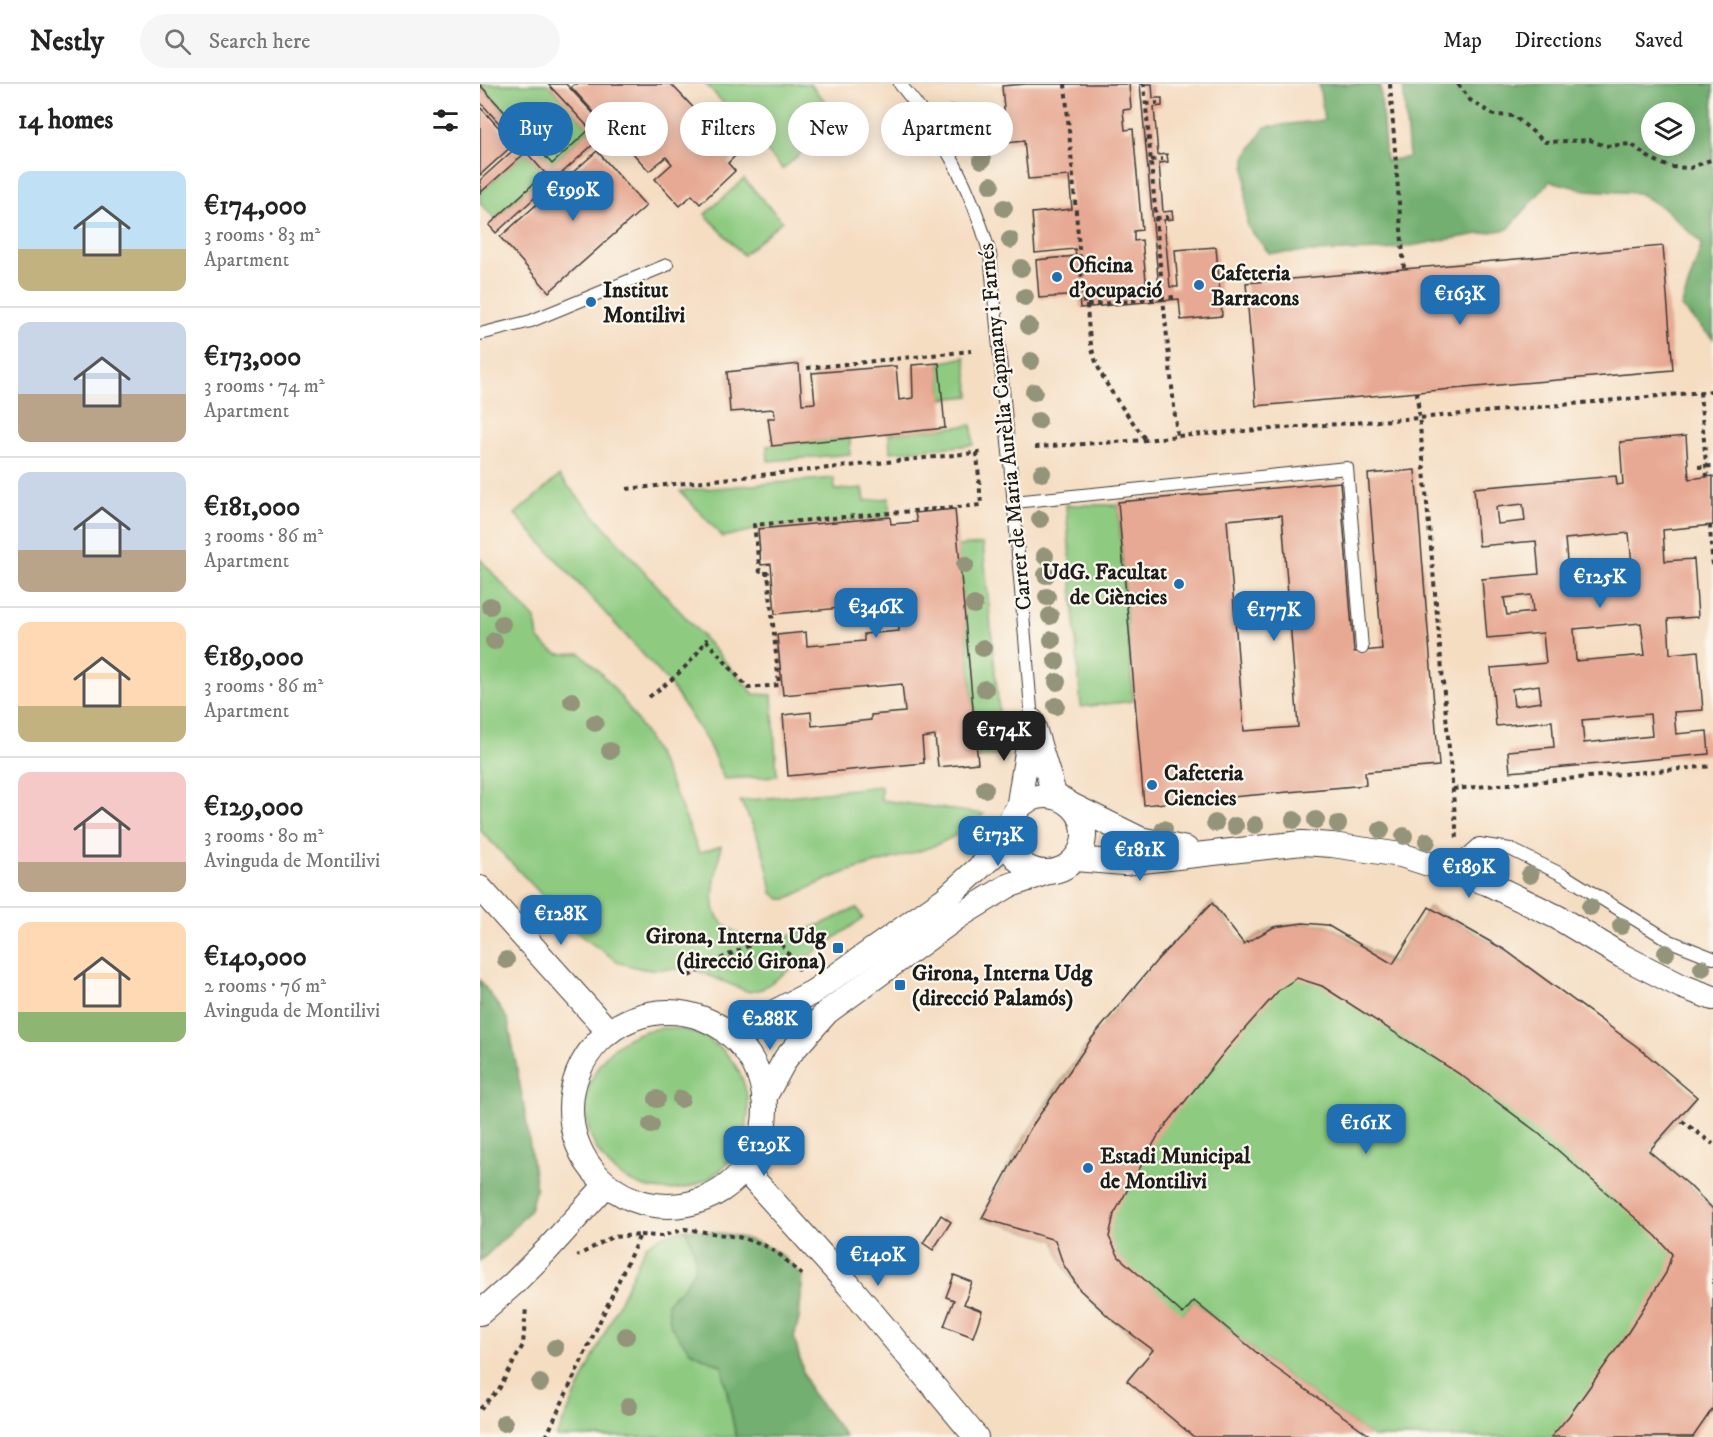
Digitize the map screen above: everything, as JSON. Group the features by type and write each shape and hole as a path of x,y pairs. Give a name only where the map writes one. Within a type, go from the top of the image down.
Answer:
{"street":[{"name":"Carrer de Maria Aurèlia Capmany i Farnés","path":"1032,721 1063,801"},
{"name":"Carrer de Maria Aurèlia Capmany i Farnés","path":"1018,809 1032,721"},
{"path":"1048,872 1037,871 1018,860 1009,841 1010,824 1018,809 1039,797 1063,801 1140,839 1206,853"},
{"path":"764,1098 786,1058 826,1012 959,916 1008,886 1063,868 1075,859 1080,850 1084,831 1077,813 1063,801"},
{"path":"727,1033 757,1021 813,992 946,898 1009,841"},
{"path":"1075,859 1124,863 1302,843 1401,855 1487,883 1557,917 1622,956 1681,986 1713,998"},
{"path":"480,888 609,1032"},
{"path":"668,1012 704,1019 727,1033 740,1045 755,1066 764,1098 764,1123 760,1139 744,1169 727,1186 713,1195 682,1205 642,1203 606,1185 589,1167 581,1153 573,1128 571,1104 573,1087 582,1064 597,1043 609,1032 641,1016 668,1012"},
{"path":"744,1169 848,1284 976,1437"},
{"path":"480,1313 540,1257 606,1185"}],"lane":[{"name":"Carrer de Maria Aurèlia Capmany i Farnés","path":"900,84 934,127 953,158 980,218 990,254 1032,721"},
{"path":"480,334 531,321 667,265"},
{"path":"1014,502 1347,468 1362,648"},
{"path":"1449,871 1479,844 1510,849 1564,876 1670,941 1713,958"}],"path":[{"path":"1065,84 1083,305 1174,297"},
{"path":"1144,84 1177,436"},
{"path":"1390,84 1404,269"},
{"path":"1458,84 1470,100 1494,115 1514,116 1545,142 1590,140 1605,146 1631,144 1648,157 1669,167 1690,168 1713,159"},
{"path":"1146,104 1158,103"},
{"path":"1151,160 1163,159"},
{"path":"1156,218 1168,217"},
{"path":"1087,305 1094,356 1100,370 1116,398 1146,440"},
{"path":"807,368 971,351"},
{"path":"1035,447 1419,418 1713,391"},
{"path":"1417,392 1457,837 1449,871"},
{"path":"1700,392 1707,477"},
{"path":"1418,403 1419,418"},
{"path":"627,489 980,452 981,505 754,525 760,573 768,573 779,685 748,687 706,640 678,676 649,697"},
{"path":"1698,467 1713,466"},
{"path":"1710,525 1713,567"},
{"path":"1453,789 1713,766"},
{"path":"689,976 775,934 801,972"},
{"path":"1682,1121 1713,1144"},
{"path":"575,1258 612,1237 662,1236 686,1229 738,1237 762,1244 780,1255 803,1276"},
{"path":"546,1437 640,1235"},
{"path":"480,1409 500,1389 523,1345 526,1300"}],"green space":[{"path":"480,84 548,84 565,102 498,102 498,104"},
{"path":"706,84 810,84 826,102 788,102 788,156 798,156 783,169 771,156 776,156 776,102 722,102"},
{"path":"1319,84 1380,84 1386,161 1409,157 1403,84 1713,84 1713,339 1681,307 1702,244 1665,209 1638,193 1585,190 1550,181 1508,229 1387,250 1269,253 1247,226 1245,158 1265,127 1324,120"},
{"path":"573,111 585,124 585,134 573,145"},
{"path":"522,156 530,156 545,173 495,219 480,203 480,193"},
{"path":"545,156 561,156 552,164"},
{"path":"744,179 782,221 743,255 705,214"},
{"path":"965,357 970,396 942,399 939,363"},
{"path":"972,425 973,445 890,452 889,434"},
{"path":"850,438 850,454 768,461 767,446"},
{"path":"559,476 754,694 772,695 777,776 724,779 707,741 669,683 515,514"},
{"path":"834,478 835,490 863,488 865,501 889,498 890,517 758,529 723,537 680,491"},
{"path":"1066,505 1118,505 1133,701 1081,707"},
{"path":"983,544 1002,742 1001,755 978,758 958,546"},
{"path":"480,559 535,619 538,638 548,648 559,654 580,653 620,696 652,745 699,853 721,846 713,895 715,911 723,923 746,937 762,939 794,935 857,908 863,918 762,989 749,992 693,969 643,969 620,963 581,936 480,830"},
{"path":"881,786 881,800 984,814 968,828 934,846 841,874 786,899 780,899 772,893 761,846 740,801"},
{"path":"1212,903 1244,944 1274,927 1303,923 1327,925 1393,963 1429,907 1505,950 1605,1095 1639,1048 1697,1097 1649,1151 1713,1209 1693,1437 1372,1437 1273,1366 1194,1301 1153,1350 1128,1332 1082,1291 1064,1266 1055,1240 982,1218 1023,1140 1070,1069 1114,1011"},
{"path":"480,980 508,1020 536,1188 530,1210 480,1261"},
{"path":"667,1028 698,1034 724,1052 742,1078 748,1109 742,1140 724,1166 698,1184 667,1190 636,1184 610,1166 592,1140 586,1109 592,1078 610,1052 636,1034"},
{"path":"685,1229 694,1244 696,1268 685,1285 667,1303 690,1351 722,1366 736,1437 556,1437 646,1245 661,1236"},
{"path":"685,1229 721,1233 756,1242 785,1258 803,1276 799,1319 794,1337 804,1375 811,1392 846,1437 736,1437 722,1366 690,1351 671,1327 667,1303 694,1270 694,1252"}],"building":[{"path":"548,84 566,84 585,104 585,124 573,111 573,102 565,102"},
{"path":"575,84 671,84 688,102 680,102 680,156 735,156 728,163 735,171 700,204 692,195 680,206 655,179 672,164 666,157 649,171 635,156 668,156 668,102 585,102 571,87"},
{"path":"1129,84 1131,109 1123,110 1125,130 1133,129 1142,230 1134,231 1134,241 1142,240 1147,290 1159,288 1140,84 1152,84 1153,98 1162,98 1162,106 1154,107 1158,155 1167,154 1168,162 1159,163 1163,212 1172,211 1173,219 1164,220 1170,287 1178,287 1175,250 1216,247 1222,316 1181,320 1179,299 1080,308 1079,295 1039,298 1036,260 1076,256 1075,249 1035,253 1032,213 1072,209 1069,176 1028,179 1024,141 1013,142 1013,102 1003,102 1002,86"},
{"path":"480,85 498,105 498,122 480,102"},
{"path":"480,107 498,127 498,156 501,156 480,175"},
{"path":"585,134 585,152 496,233 489,225 545,173 530,156 545,156 552,164 561,156 573,156 573,145"},
{"path":"507,156 522,156 480,193 480,180"},
{"path":"591,156 601,156 646,206 549,292 500,237"},
{"path":"1663,246 1673,370 1256,406 1246,283"},
{"path":"939,363 945,428 772,446 768,418 775,418 774,409 730,412 727,372 799,364 802,404 815,403 812,373 896,366 899,400 913,398 912,365"},
{"path":"1686,436 1689,479 1713,476 1713,525 1663,530 1665,561 1694,559 1698,617 1668,619 1670,654 1698,651 1703,710 1674,712 1676,734 1707,731 1709,754 1510,772 1508,751 1554,747 1552,721 1496,726 1491,668 1546,663 1543,633 1487,638 1482,579 1539,574 1536,541 1479,546 1474,488 1616,476 1617,485 1623,484 1620,442","holes":["1523,504 1525,521 1498,524 1496,507","1629,533 1632,565 1568,571 1565,539","1531,595 1533,612 1507,615 1504,598","1641,623 1645,655 1576,661 1574,629","1539,685 1541,702 1514,706 1512,689","1650,714 1652,736 1584,743 1582,720"]},
{"name":"UdG. Facultat de Ciències","path":"1415,470 1439,766 1365,772 1366,785 1144,805 1118,502 1340,482 1354,652 1382,649 1368,474","holes":["1282,515 1298,727 1244,731 1227,520"]},
{"path":"955,509 978,763 938,767 935,736 922,738 924,763 788,776 783,715 811,712 812,726 871,720 871,715 905,712 902,684 783,695 777,635 806,632 807,646 864,641 864,634 899,631 897,603 775,614 771,564 761,565 758,529 890,517 891,524 917,522 915,513"},
{"name":"Estadi Municipal de Montilivi","path":"1212,903 1244,944 1274,927 1303,923 1327,925 1393,964 1429,907 1505,950 1639,1048 1697,1097 1649,1151 1713,1209 1713,1408 1693,1437 1551,1437 1569,1416 1627,1334 1666,1273 1672,1254 1656,1236 1537,1132 1461,1075 1322,986 1297,978 1279,990 1226,1050 1159,1134 1114,1214 1109,1237 1119,1257 1183,1314 1194,1301 1273,1366 1372,1437 1194,1437 1127,1381 1153,1350 1110,1318 1080,1290 1063,1264 1055,1240 982,1218 1030,1129 1092,1038 1158,959"},
{"path":"941,1215 951,1222 933,1250 923,1243"},
{"path":"954,1275 972,1282 964,1304 982,1311 973,1337 944,1326 954,1300 946,1297"}],"place":[{"name":"Oficina d'ocupació","path":"1057,277"},
{"name":"Cafeteria Barracons","path":"1199,285"},
{"name":"Institut Montilivi","path":"591,302"},
{"name":"UdG. Facultat de Ciències","path":"1179,584"},
{"name":"Cafeteria Ciencies","path":"1152,785"},
{"name":"Girona, Interna Udg (direcció Girona)","path":"838,948"},
{"name":"Girona, Interna Udg (direcció Palamós)","path":"900,985"},
{"name":"Estadi Municipal de Montilivi","path":"1088,1168"}]}
